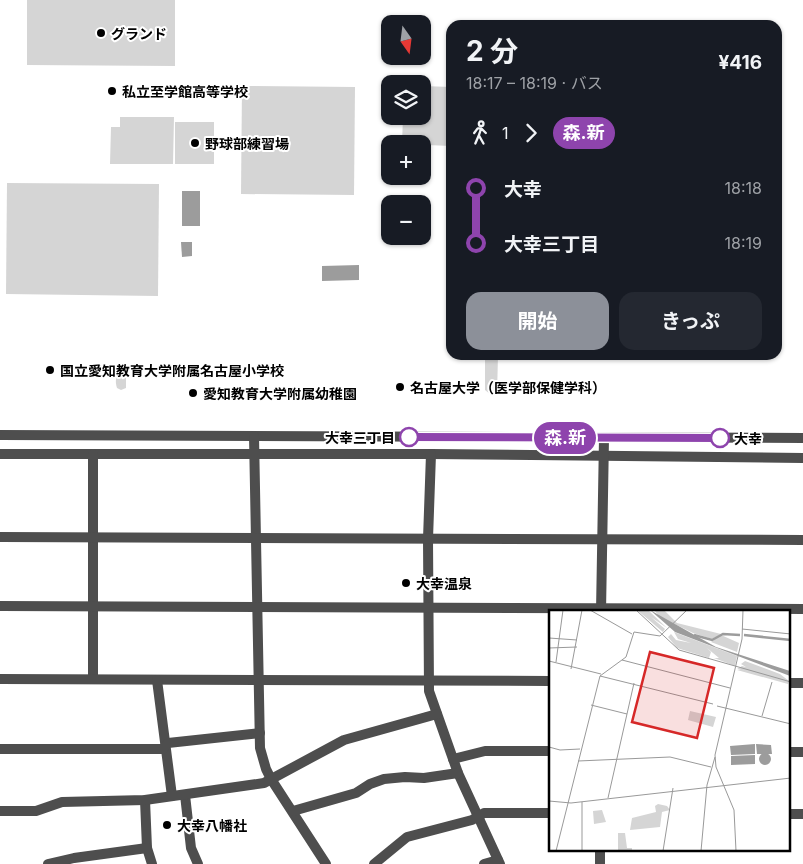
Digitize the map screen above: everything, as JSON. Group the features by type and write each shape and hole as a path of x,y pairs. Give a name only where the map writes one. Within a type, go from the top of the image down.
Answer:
{"street":[{"path":"0,435 803,438"},
{"path":"254,436 260,734 263,760 271,779 326,864"},
{"path":"601,610 604,438"},
{"path":"0,454 431,454 803,458"},
{"path":"93,454 94,680"},
{"path":"431,454 428,539 429,691 458,773 499,862 484,864"},
{"path":"0,537 803,540"},
{"path":"0,606 601,610 803,609"},
{"path":"0,679 549,681"},
{"path":"157,680 164,747 172,796"},
{"path":"790,682 803,683"},
{"path":"0,811 36,811 62,802 144,800 264,783 344,740 437,714"},
{"path":"0,749 163,749 168,743 260,734"},
{"path":"454,759 485,751 549,752"},
{"path":"790,752 803,752"},
{"path":"293,811 333,801 384,779 424,778 458,773"},
{"path":"185,795 191,848 198,864"},
{"path":"144,800 147,848 152,864"},
{"path":"374,864 407,837 472,820 484,813 549,813"},
{"path":"790,814 803,814"},
{"path":"48,864 74,858 147,848"}],"shaded area":[{"name":"グランド","path":"27,0 175,0 175,66 27,65"},
{"path":"242,86 355,87 354,195 241,194"},
{"path":"431,86 446,87 446,146 431,145 431,135 402,135 403,125 431,125"},
{"path":"120,117 174,117 173,164 110,164 111,127 120,127"},
{"name":"野球部練習場","path":"175,122 214,122 214,164 175,164"},
{"path":"7,183 159,184 158,296 6,294"},
{"path":"182,191 200,191 200,226 182,226"},
{"path":"181,242 192,242 192,256 182,257"},
{"path":"359,265 359,280 322,281 322,266"},
{"path":"485,360 498,360 497,395 490,394 485,390"},
{"path":"122,372 126,375 126,388 121,390 117,388 116,381 118,374"}],"bus line":[{"name":"森.新","path":"409,437 720,438"}],"place":[{"name":"グランド","path":"101,33"},
{"name":"私立至学館高等学校","path":"112,91"},
{"name":"野球部練習場","path":"195,143"},
{"name":"国立愛知教育大学附属名古屋小学校","path":"50,370"},
{"name":"名古屋大学（医学部保健学科）","path":"400,387"},
{"name":"愛知教育大学附属幼稚園","path":"193,393"},
{"name":"大幸三丁目","path":"409,437"},
{"name":"大幸","path":"720,438"},
{"name":"大幸温泉","path":"406,583"},
{"name":"大幸八幡社","path":"167,825"}]}
